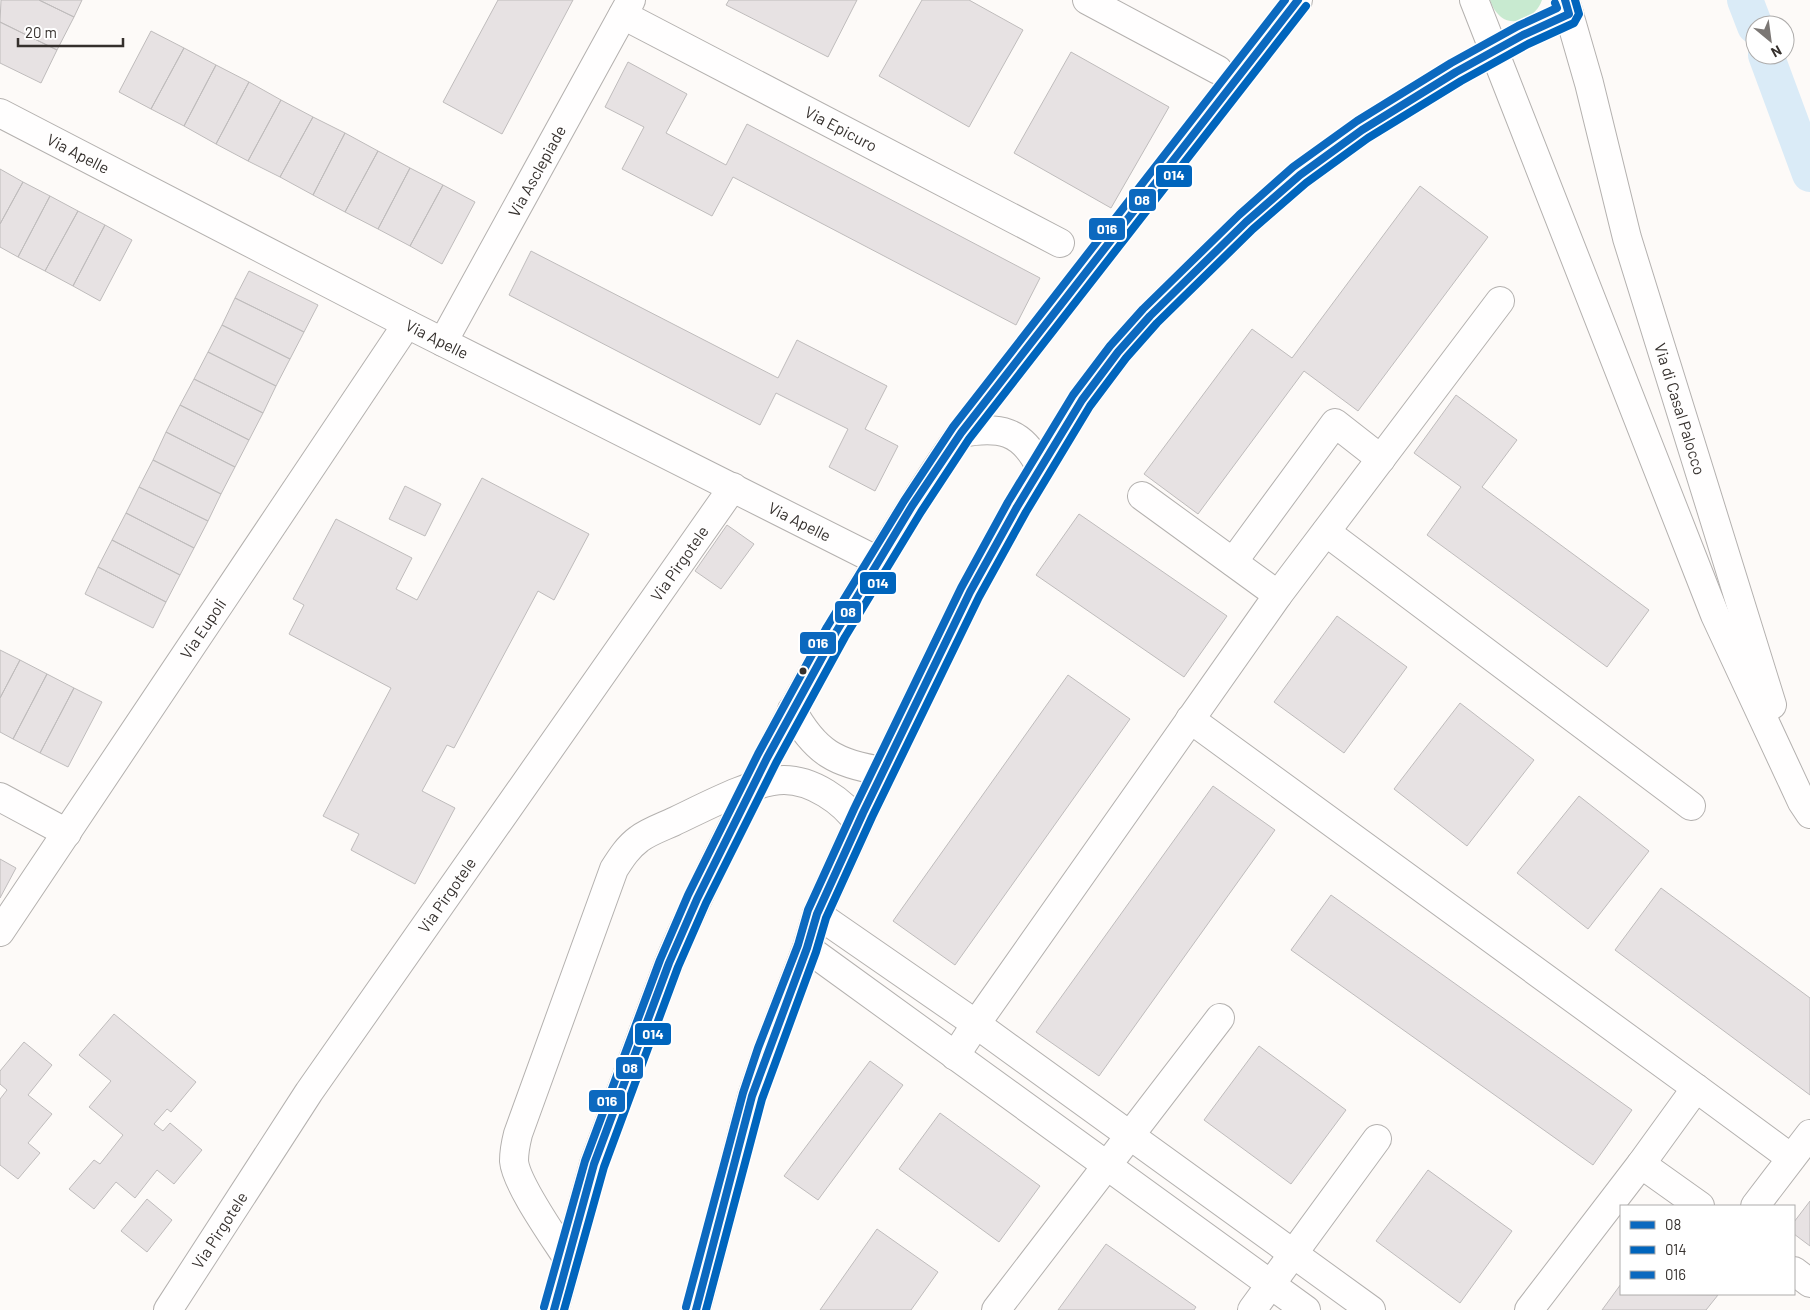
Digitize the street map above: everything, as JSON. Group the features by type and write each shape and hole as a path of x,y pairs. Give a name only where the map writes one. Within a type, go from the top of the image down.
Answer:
{"street":[{"path":"1087,0 1218,70"},
{"path":"554,1310 594,1164 657,993 681,934 752,787 792,710 878,561 961,433 1298,0"},
{"name":"Via di Casal Palocco","path":"1474,0 1715,615 1806,808"},
{"name":"Via Epicuro","path":"627,7 1060,243"},
{"name":"Via Asclepiade","path":"443,342 627,7"},
{"name":"Via di Casal Palocco","path":"1493,50 1567,7 1589,83 1627,238 1806,808"},
{"path":"696,1310 752,1096 817,914 858,823 970,592 1040,467 1082,400 1118,352 1162,304 1246,222 1288,185 1346,140 1493,50"},
{"name":"Via Apelle","path":"0,113 407,324 878,561"},
{"path":"955,1056 1278,595 1500,301"},
{"name":"Via Eupoli","path":"0,932 407,324"},
{"path":"1233,562 1335,423 1381,459"},
{"path":"961,433 988,429 1001,430 1013,434 1023,441 1040,467"},
{"name":"Via Pirgotele","path":"168,1310 310,1092 734,487"},
{"path":"1142,496 1278,595"},
{"path":"1326,532 1691,806"},
{"path":"792,710 806,733 827,753 855,766 883,772"},
{"path":"1190,719 1791,1158"},
{"path":"568,1259 520,1181 514,1160 515,1146 614,869 627,850 640,838 700,809 752,787 783,780 802,784 828,794 839,801 858,823"},
{"path":"0,797 67,833"},
{"path":"817,914 976,1024 1371,1310"},
{"path":"806,948 1306,1310"},
{"path":"996,1310 1220,1018"},
{"path":"1529,1310 1641,1164 1696,1088"},
{"path":"1756,1205 1810,1134"},
{"path":"1252,1310 1377,1139"},
{"path":"1641,1164 1699,1205"},
{"path":"1795,1273 1810,1283"}],"green space":[{"path":"1490,0 1542,0 1531,15 1519,21 1513,21 1501,17 1494,9"}],"building":[{"path":"1,0 39,0 74,17 57,50 0,22"},
{"path":"39,0 82,0 74,17"},
{"path":"498,0 573,0 502,134 443,102"},
{"path":"729,0 857,0 828,57 726,5"},
{"path":"922,0 969,0 1023,30 969,127 879,76"},
{"path":"0,22 57,50 41,83 0,63"},
{"path":"151,31 184,48 151,109 119,92"},
{"path":"184,48 216,65 184,126 151,109"},
{"path":"1071,52 1169,107 1111,208 1014,153"},
{"path":"628,62 687,94 666,133 726,165 747,124 1040,278 1016,325 733,177 712,216 622,169 644,127 605,107"},
{"path":"216,65 249,82 216,144 184,126"},
{"path":"249,82 281,100 248,161 216,144"},
{"path":"281,100 313,117 280,177 248,161"},
{"path":"313,117 345,133 313,195 280,177"},
{"path":"345,133 378,151 345,212 313,195"},
{"path":"378,151 410,168 378,229 345,212"},
{"path":"410,168 443,185 410,246 378,229"},
{"path":"0,169 23,182 0,224"},
{"path":"23,182 50,196 18,257 0,247 0,224"},
{"path":"443,185 475,202 442,264 410,246"},
{"path":"1420,186 1488,237 1358,411 1304,371 1198,514 1144,474 1252,329 1292,358"},
{"path":"50,196 78,211 45,271 18,257"},
{"path":"78,211 105,225 73,286 45,271"},
{"path":"105,225 132,240 100,301 73,286"},
{"path":"531,251 778,378 797,340 887,386 865,429 898,446 875,491 829,467 848,429 776,393 760,425 509,295"},
{"path":"249,271 318,305 304,332 235,298"},
{"path":"235,298 304,332 290,359 222,325"},
{"path":"222,325 290,359 276,386 208,352"},
{"path":"208,352 276,386 263,413 194,379"},
{"path":"194,379 263,413 249,440 180,405"},
{"path":"1456,395 1517,440 1482,487 1649,610 1607,667 1427,535 1461,487 1414,453"},
{"path":"180,405 249,440 235,467 166,432"},
{"path":"166,432 235,467 221,494 153,460"},
{"path":"153,460 221,494 208,521 139,487"},
{"path":"482,478 589,534 554,600 538,591 454,748 447,745 422,791 455,808 415,884 351,850 359,834 323,816 391,688 289,634 304,605 293,599 336,519 412,558 396,589 417,600"},
{"path":"405,486 441,504 425,536 389,519"},
{"path":"139,487 208,521 194,548 126,513"},
{"path":"126,513 194,548 180,575 112,540"},
{"path":"1079,514 1227,616 1184,677 1036,575"},
{"path":"727,525 754,544 721,589 695,571"},
{"path":"112,540 180,575 166,602 98,567"},
{"path":"98,567 166,602 153,628 85,594"},
{"path":"1337,616 1407,667 1344,753 1274,702"},
{"path":"0,650 20,660 0,698"},
{"path":"20,660 47,674 13,739 0,732 0,698"},
{"path":"47,674 74,688 40,753 13,739"},
{"path":"1068,675 1130,719 955,965 893,921"},
{"path":"74,688 102,702 68,767 40,753"},
{"path":"1460,703 1534,760 1467,846 1394,789"},
{"path":"1213,786 1275,830 1099,1076 1036,1032"},
{"path":"1579,796 1649,851 1588,929 1517,873"},
{"path":"0,859 16,868 0,898"},
{"path":"1661,888 1810,998 1810,1095 1615,950"},
{"path":"1331,895 1632,1110 1593,1165 1291,950"},
{"path":"114,1014 196,1082 171,1112 167,1109 154,1124 163,1131 170,1123 202,1150 174,1184 157,1170 135,1198 116,1182 94,1209 69,1189 94,1160 100,1164 123,1135 89,1107 111,1081 79,1055"},
{"path":"24,1042 52,1065 28,1095 52,1114 28,1143 40,1153 18,1179 0,1165 0,1099 7,1090 0,1084 0,1071"},
{"path":"1259,1046 1346,1110 1291,1184 1204,1120"},
{"path":"870,1061 903,1085 818,1200 784,1176"},
{"path":"940,1113 1040,1186 999,1242 899,1169"},
{"path":"1428,1170 1512,1231 1460,1303 1376,1241"},
{"path":"147,1199 172,1220 147,1252 121,1231"},
{"path":"1810,1201 1810,1246 1795,1235 1795,1221"},
{"path":"877,1229 938,1272 911,1310 820,1310"},
{"path":"1106,1244 1196,1307 1194,1310 1058,1310"},
{"path":"1620,1285 1620,1295 1718,1295 1706,1310 1602,1310"}],"waterway":[{"path":"1745,0 1751,15"},
{"path":"1770,65 1810,174"}],"transit line":[{"name":"016","path":"544,1307 585,1161 660,960 688,895 758,754 827,627 904,501 953,427 1285,0"},
{"name":"08","path":"554,1310 594,1164 669,963 697,899 767,758 836,632 912,506 961,433 1298,0"},
{"name":"08","path":"696,1310 752,1096 807,948 817,914 863,813 970,592 1017,507 1082,400 1118,352 1150,316 1246,222 1300,175 1362,130 1456,72 1523,35 1569,14 1565,0"},
{"name":"014","path":"706,1310 762,1099 816,952 826,918 872,817 979,597 1026,512 1090,406 1126,358 1157,323 1253,229 1306,183 1368,138 1461,81 1528,44 1574,23 1579,14 1575,0"},
{"name":"016","path":"686,1307 743,1093 758,1048 798,945 808,910 854,809 961,588 1008,502 1073,395 1110,346 1143,309 1239,215 1293,167 1357,121 1451,63 1518,26 1557,8 1555,3"},
{"name":"014","path":"564,1310 604,1167 678,967 706,903 776,763 845,637 921,512 969,439 1306,6"}]}
